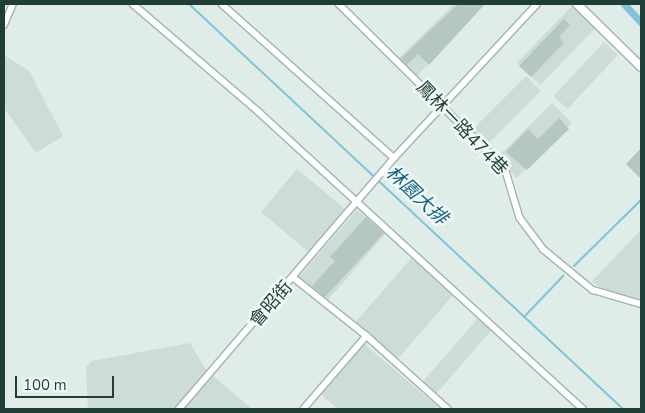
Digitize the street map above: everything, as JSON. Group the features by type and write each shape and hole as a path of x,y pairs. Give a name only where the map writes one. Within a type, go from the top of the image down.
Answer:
{"street":[{"path":"4,25 13,4"},
{"path":"133,4 358,200 583,409"},
{"path":"222,4 393,160 444,108 537,4"},
{"name":"鳳林一路474巷","path":"339,4 511,176 515,205 533,238 593,290 641,304"},
{"path":"577,4 641,67"},
{"name":"會昭街","path":"179,409 294,278 393,160"},
{"path":"294,278 367,336 448,409"},
{"path":"304,409 367,336"}],"shaded area":[{"path":"454,4 484,4 414,79 396,61"},
{"path":"572,6 595,28 540,85 517,63"},
{"path":"604,42 618,55 567,109 554,96"},
{"path":"4,55 29,71 63,136 36,153 4,108"},
{"path":"526,76 541,91 485,147 470,132"},
{"path":"552,103 572,123 517,178 497,158"},
{"path":"297,169 344,209 308,252 261,212"},
{"path":"357,210 385,234 325,303 297,279"},
{"path":"641,230 641,301 609,295 592,281"},
{"path":"413,256 455,293 395,362 353,325"},
{"path":"479,317 493,329 435,395 421,383"},
{"path":"362,342 437,406 434,409 338,409 319,393"},
{"path":"190,343 207,372 174,409 88,409 86,367 92,361"},
{"path":"213,376 252,409 184,409"}],"building":[{"path":"458,4 485,4 429,65 418,54 407,65 401,58"},
{"path":"564,19 570,25 559,37 564,43 531,77 519,66"},
{"path":"559,118 569,129 527,170 506,152 528,129 538,139"},
{"path":"641,148 641,179 626,164"},
{"path":"366,217 384,233 325,297 312,286 335,261 330,257"}],"waterway":[{"name":"林園大排","path":"189,4 623,409"},
{"path":"624,4 641,22"},
{"path":"574,266 641,200"},
{"path":"524,317 563,276"}]}
